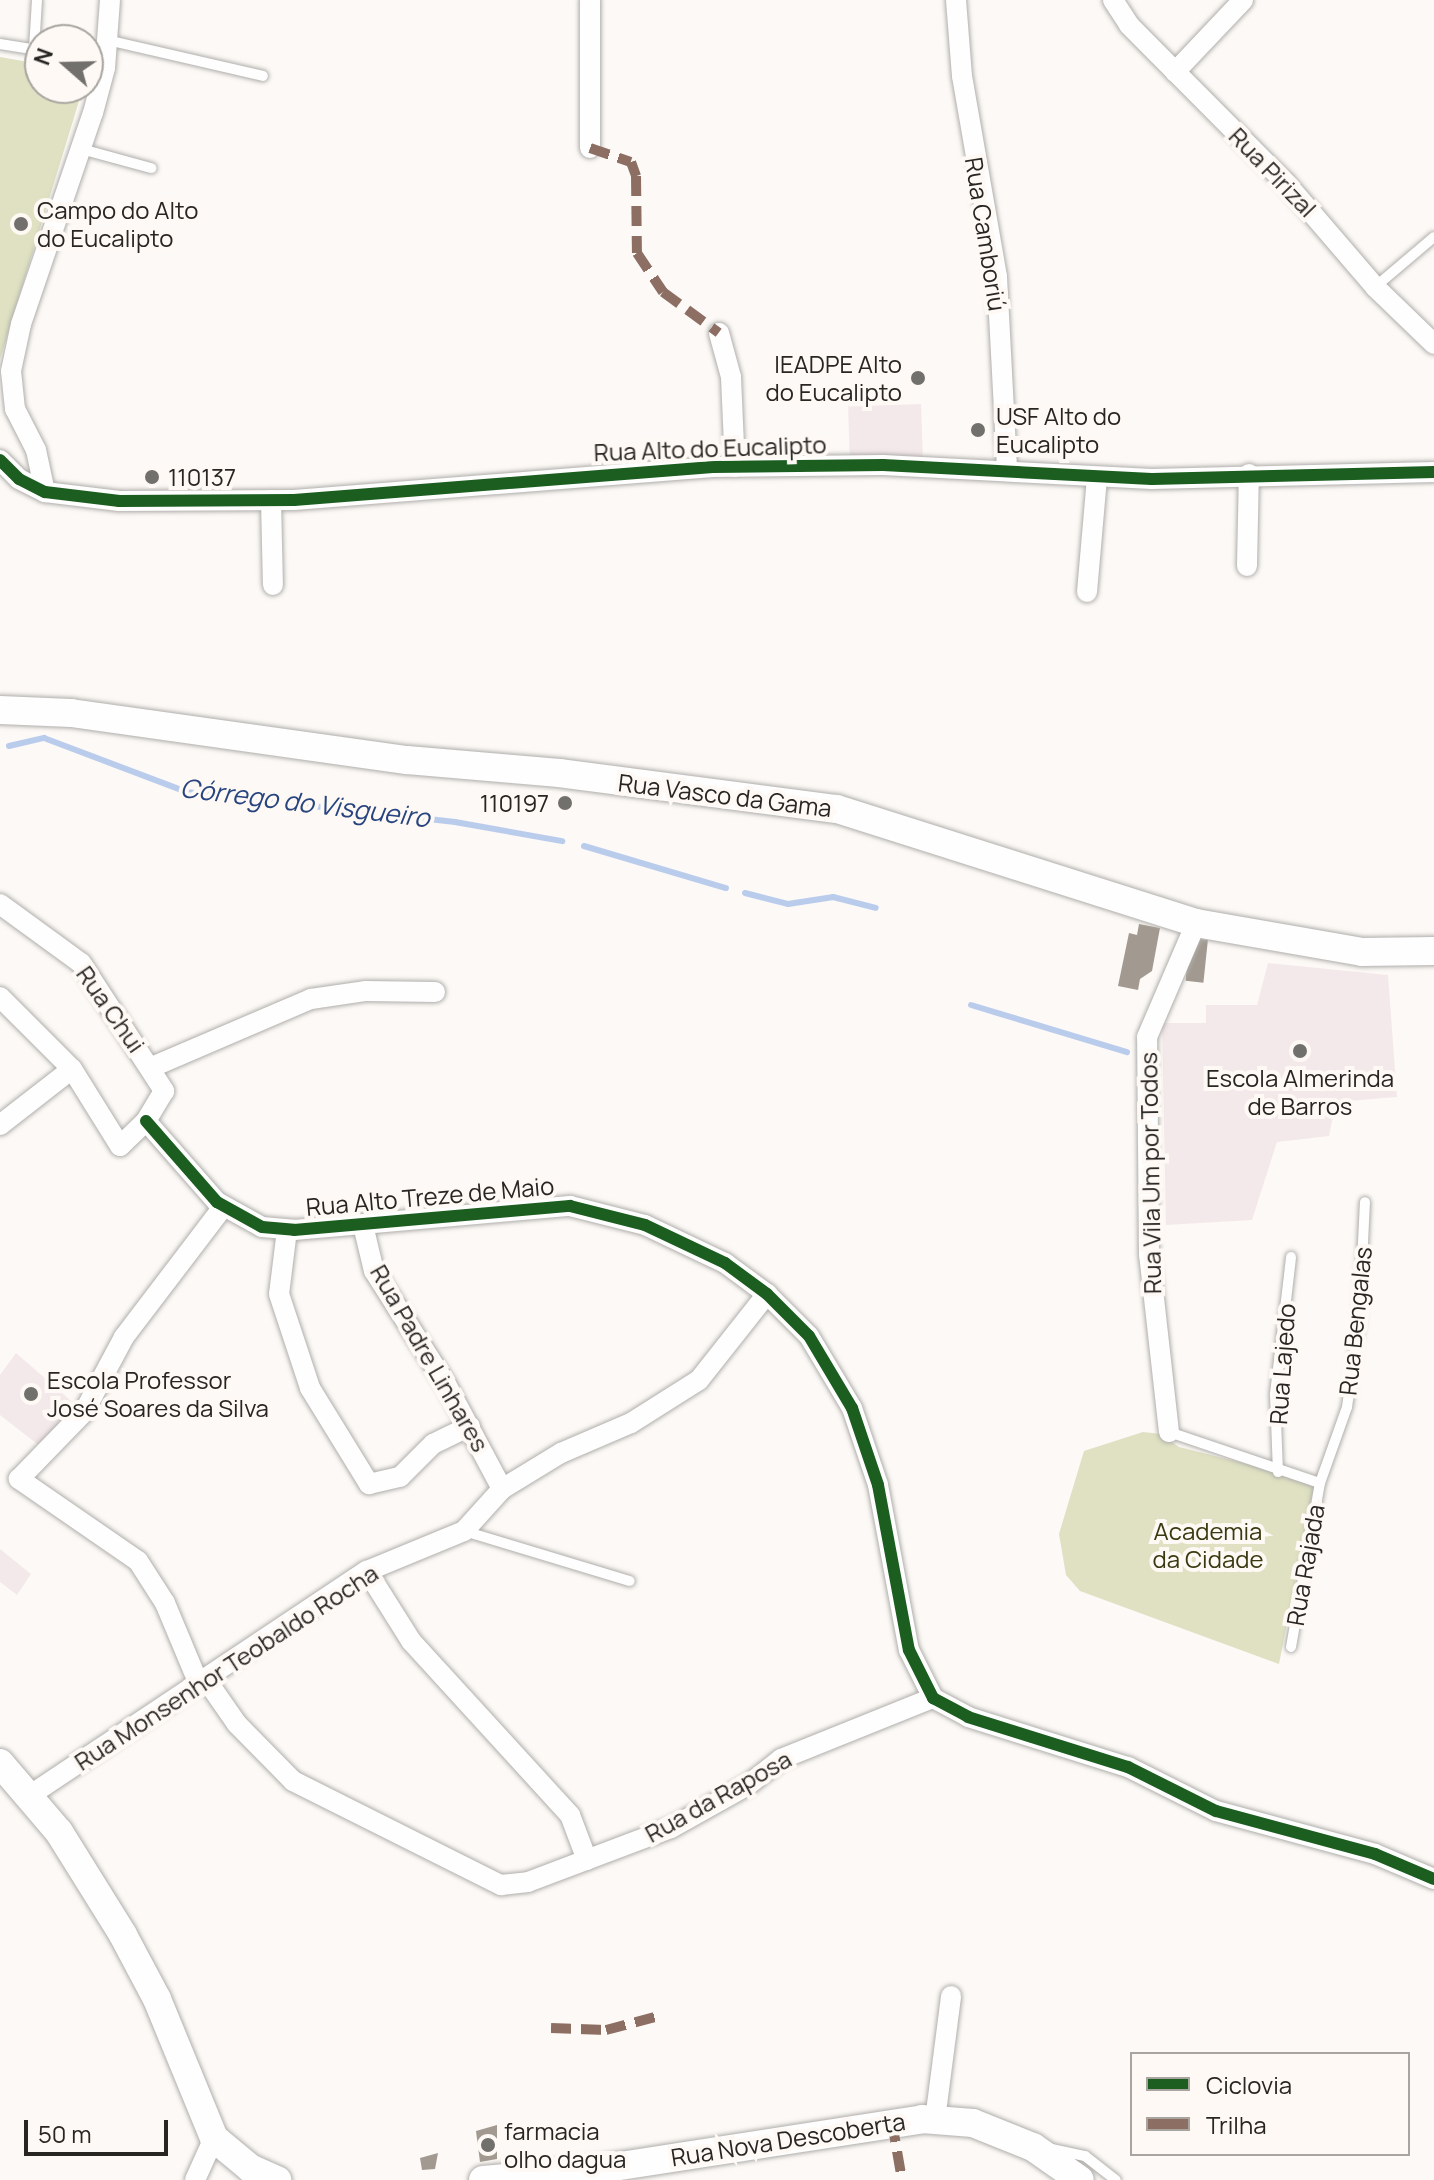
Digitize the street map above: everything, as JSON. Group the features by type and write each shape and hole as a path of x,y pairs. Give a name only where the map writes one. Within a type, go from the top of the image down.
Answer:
{"main road":[{"name":"Rua Vasco da Gama","path":"0,710 71,713 407,760 559,773 837,809 1196,923 1362,952 1434,951"},
{"path":"0,1763 59,1832 123,1935 157,1999 214,2138 250,2168 277,2180"},
{"name":"Rua Nova Descoberta","path":"483,2180 588,2171 842,2128 935,2120 973,2123 1033,2147 1080,2180"}],"street":[{"path":"104,47 110,0"},
{"path":"590,0 590,148"},
{"name":"Rua Camboriú","path":"956,0 962,76 997,277 1007,469"},
{"name":"Rua Pirizal","path":"1113,0 1129,25 1286,183 1375,287 1434,344"},
{"path":"1175,72 1243,0"},
{"path":"45,492 36,450 15,409 11,371 21,324 81,149 89,104"},
{"path":"719,333 731,377 735,467"},
{"name":"Rua Alto do Eucalipto","path":"0,460 19,479 45,492 119,501 271,500 735,467 1007,469 1097,478 1434,472"},
{"path":"1247,566 1249,474"},
{"path":"1087,592 1097,478"},
{"path":"271,500 273,585"},
{"name":"Rua Chui","path":"0,904 81,963 152,1067 164,1091 146,1121 120,1146 72,1069"},
{"name":"Rua Vila Um por Todos","path":"1169,1432 1149,1255 1147,1037 1196,923"},
{"path":"152,1067 311,999 366,991 435,992"},
{"path":"0,997 72,1069 0,1125"},
{"name":"Rua Alto Treze de Maio","path":"146,1121 223,1207 262,1227 287,1230 363,1225 570,1206 605,1212 687,1243 767,1294 809,1336 852,1408 878,1485 909,1650 933,1698"},
{"path":"202,1680 165,1603 138,1561 19,1479 84,1412 124,1337 223,1207"},
{"name":"Rua Padre Linhares","path":"363,1225 374,1271 470,1426 502,1489"},
{"path":"287,1230 279,1294 310,1388 369,1484 400,1477 433,1444 470,1426"},
{"name":"Rua Monsenhor Teobaldo Rocha","path":"29,1796 367,1571 464,1531 502,1489 561,1453 631,1423 699,1380 767,1294"},
{"path":"367,1571 411,1641 570,1815 587,1860"},
{"name":"Rua da Raposa","path":"202,1680 237,1724 293,1781 501,1885 528,1882 671,1828 748,1785 781,1759 933,1698"},
{"path":"933,1698 968,1717 1128,1767 1216,1811 1375,1854 1434,1879"},
{"path":"935,2120 951,1996"},
{"path":"195,2180 214,2138"}],"lane":[{"path":"37,0 37,24"},
{"path":"107,40 263,76"},
{"path":"0,44 24,48"},
{"path":"81,149 151,168"},
{"path":"1375,287 1434,237"},
{"name":"Rua Bengalas","path":"1320,1483 1347,1407 1359,1324 1365,1202"},
{"name":"Rua Lajedo","path":"1278,1472 1275,1394 1291,1257"},
{"path":"1169,1432 1278,1472 1320,1483"},
{"name":"Rua Rajada","path":"1291,1647 1320,1483"},
{"path":"464,1531 630,1581"},
{"path":"1033,2147 1085,2156 1116,2180"}],"shaded area":[{"path":"921,404 923,458 850,461 848,407"},
{"name":"Escola Almerinda de Barros","path":"1268,963 1388,975 1397,1097 1336,1102 1329,1136 1277,1142 1252,1220 1166,1225 1162,1023 1206,1023 1206,1005 1257,1005"},
{"name":"Escola Professor José Soares da Silva","path":"16,1353 77,1406 45,1450 0,1415 0,1375"},
{"path":"0,1549 31,1574 17,1595 0,1582"}],"green space":[{"name":"Campo do Alto do Eucalipto","path":"0,57 24,61 24,104 78,104 0,359"},
{"name":"Academia da Cidade","path":"1143,1432 1161,1434 1179,1447 1315,1481 1279,1664 1080,1591 1066,1575 1059,1534 1084,1451"}],"building":[{"path":"1139,924 1160,928 1152,971 1140,979 1138,990 1118,986 1129,933 1137,935"},
{"path":"1190,938 1208,940 1203,983 1186,981"},
{"name":"farmacia olho dagua","path":"497,2125 497,2159 480,2162 476,2131"},
{"path":"438,2153 435,2169 422,2170 420,2158"}],"waterway":[{"name":"Córrego do Visgueiro","path":"9,746 44,738 187,792 455,822 562,841"},
{"name":"Córrego do Visgueiro","path":"584,846 726,888"},
{"name":"Córrego do Visgueiro","path":"745,893 788,904 833,897 876,908"},
{"name":"Córrego do Visgueiro","path":"971,1005 1127,1052"}],"marked path":[{"path":"590,148 631,162 636,176 637,253 663,292 719,333"},
{"path":"551,2028 606,2030 659,2016"},
{"path":"892,2122 902,2180"}],"cycle path":[{"path":"0,460 19,479 45,492 119,501 294,500 713,467 883,465 1152,479 1434,472"},
{"path":"146,1121 217,1202 262,1227 294,1230 570,1206 645,1225 725,1263 767,1294 809,1336 852,1408 878,1485 909,1650 933,1698 968,1717 1128,1767 1216,1811 1375,1854 1434,1879"}],"place":[{"name":"Campo do Alto do Eucalipto","path":"21,224"},
{"name":"IEADPE Alto do Eucalipto","path":"918,378"},
{"name":"USF Alto do Eucalipto","path":"978,430"},
{"name":"110137","path":"152,477"},
{"name":"110197","path":"565,803"},
{"name":"Escola Almerinda de Barros","path":"1300,1051"},
{"name":"Escola Professor José Soares da Silva","path":"31,1394"},
{"name":"farmacia olho dagua","path":"488,2145"}]}
